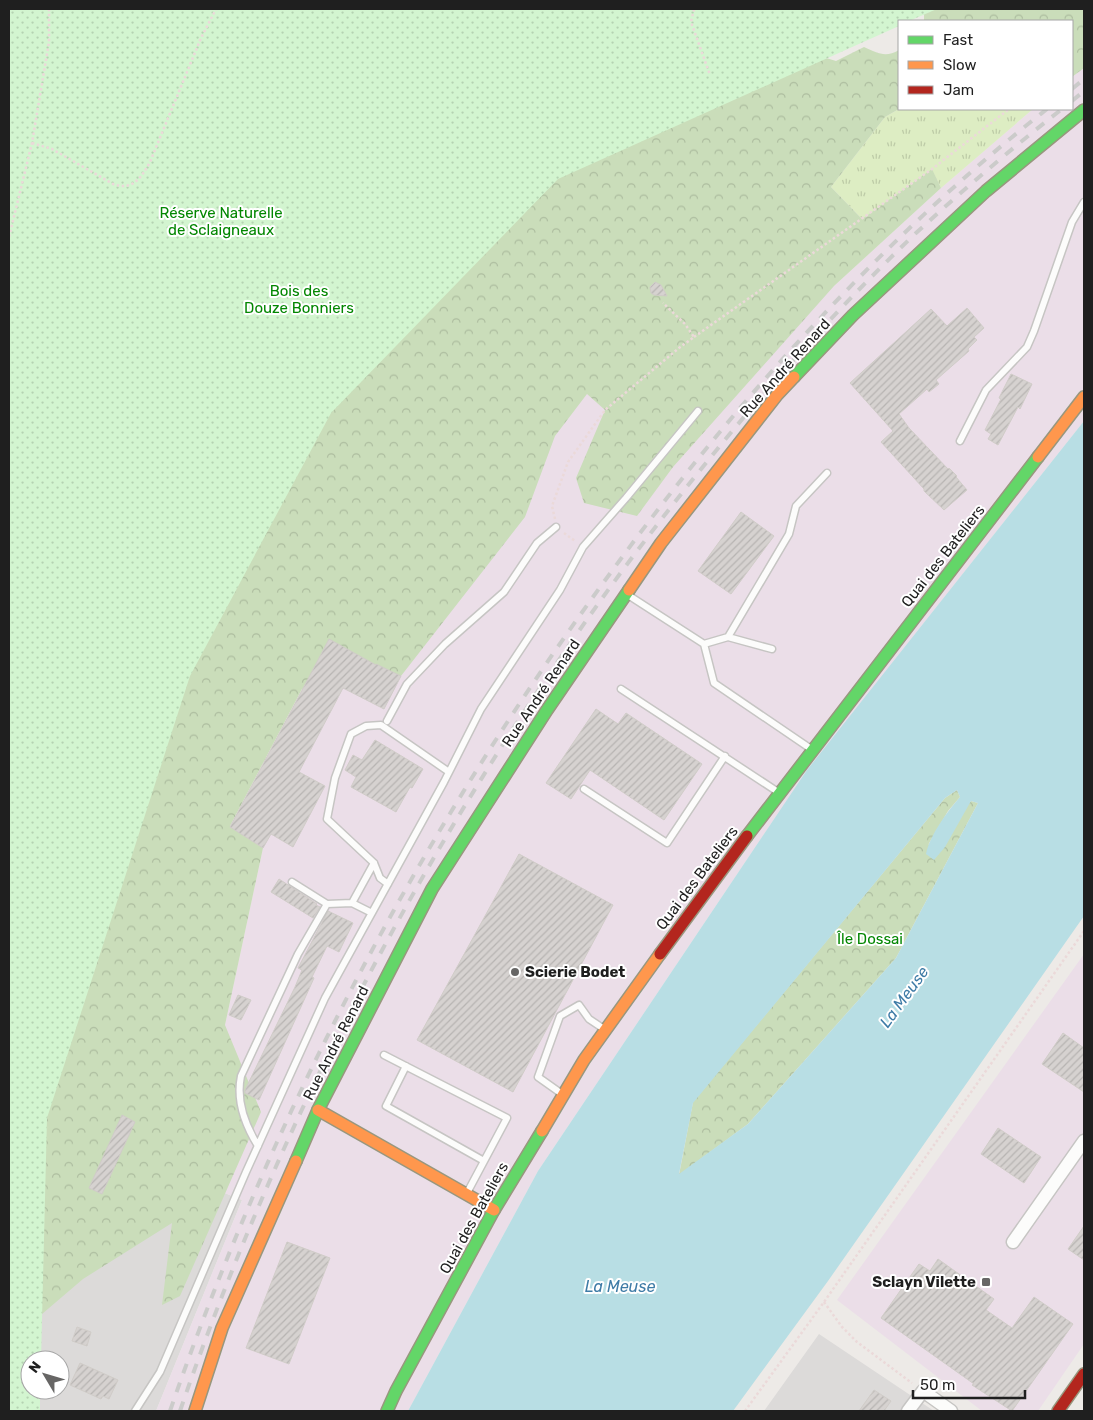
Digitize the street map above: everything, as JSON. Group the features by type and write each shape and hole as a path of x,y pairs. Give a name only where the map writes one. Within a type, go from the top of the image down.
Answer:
{"street":[{"name":"Rue André Renard","path":"195,1411 222,1328 318,1110 432,889 547,710 626,593 661,543 777,394 854,315 986,191 1084,110"},
{"name":"Quai des Bateliers","path":"387,1411 494,1210 584,1060 689,913 812,749 1084,397"},
{"path":"318,1110 494,1210"},
{"path":"1013,1242 1084,1141"},
{"path":"1058,1411 1084,1374"},
{"path":"908,1411 923,1391 951,1411"}],"lane":[{"path":"960,441 986,390 1027,347 1072,222 1084,202"},
{"path":"135,1411 160,1372 258,1146 325,998 449,772 481,709 560,590 582,547 626,498 698,411"},
{"path":"728,637 789,534 796,506 827,473"},
{"path":"387,721 407,684 445,644 504,592 537,543 556,527"},
{"path":"626,593 704,644 714,683 812,749"},
{"path":"704,644 728,637 772,649"},
{"path":"621,689 779,793"},
{"path":"388,884 380,878 374,863 328,819 335,778 350,734 366,726 380,725 449,772"},
{"path":"584,790 668,843 725,756"},
{"path":"352,903 374,863"},
{"path":"292,882 327,904 352,903 372,913"},
{"path":"258,1146 252,1137 242,1111 238,1090 241,1076 298,954 327,904"},
{"path":"564,1095 538,1077 560,1016 579,1005 589,1019 605,1030"},
{"path":"384,1055 508,1118 466,1194"},
{"path":"406,1066 386,1106 484,1161"}],"path":[{"path":"9,236 32,144 49,42 49,9"},
{"path":"32,144 52,149 122,188 131,185 138,179 150,162 201,38 216,9"},
{"path":"694,9 691,22 710,75"},
{"path":"582,547 556,527 552,506 568,462 605,410 679,348 932,170 1008,110"},
{"path":"663,302 685,324 694,337"},
{"path":"744,1411 824,1302 1084,931"},
{"path":"824,1302 842,1327 856,1342 923,1391"}],"shaded area":[{"path":"1084,68 1084,421 807,770 538,1171 408,1411 156,1411 242,1200 158,1166 225,1025 263,848 230,827 328,640 524,379 834,286 941,188 1032,110 1073,110 1073,76"},
{"path":"1084,954 1084,1344 1038,1411 982,1411 837,1300"},
{"path":"158,1166 242,1200 156,1411 18,1411 20,1358 20,1400 70,1400 70,1350 20,1350 21,1332"},
{"path":"819,1334 934,1411 764,1411"}],"green space":[{"name":"Bois des Douze Bonniers","path":"9,9 823,57 836,61 864,47 885,54 898,50 898,110 885,117 831,187 862,219 932,169 941,188 834,286 673,467 637,516 584,503 576,478 605,410 587,394 555,436 525,517 401,676 302,689 230,826 263,848 225,1025 261,1112 180,1296 162,1305 172,1223 83,1279 21,1332 9,1411"},
{"name":"Réserve Naturelle de Sclaigneaux","path":"9,9 937,9 911,20 898,20 898,26 558,179 331,413 190,676 47,1118 41,1350 20,1350 20,1400 40,1400 40,1411 9,1411"},
{"path":"918,9 1084,9 1084,68 1073,76 1073,20 924,20 924,15"},
{"path":"898,110 1032,110 941,188 932,170 862,219 831,187 885,117"},
{"name":"Île Dossai","path":"957,790 960,797 948,811 928,845 971,801 978,803 896,958 748,1124 679,1175 693,1102 945,798"}],"water":[{"name":"La Meuse","path":"1084,421 1084,916 828,1281 733,1411 408,1411 538,1171 807,770","holes":["957,790 960,797 931,839 926,854 934,860 945,847 971,801 978,803 896,958 748,1124 679,1174 693,1103 945,798"]}],"building":[{"path":"655,282 661,285 667,296 651,293 650,287"},
{"path":"967,308 984,328 974,337 977,340 968,349 969,351 936,380 939,384 929,392 927,389 899,414 909,428 957,476 967,490 944,510 924,491 881,442 893,431 850,383 931,309 947,326"},
{"path":"1011,374 1032,384 1020,409 1018,407 998,445 988,439 991,434 985,430"},
{"path":"741,512 774,536 731,594 698,571"},
{"path":"329,639 376,665 401,676 384,709 343,688 299,772 325,786 293,847 271,834 263,848 230,827"},
{"path":"596,709 618,724 626,713 702,764 664,820 590,770 571,799 546,783"},
{"path":"375,740 423,769 396,812 351,787 356,777 345,770 353,755 362,760"},
{"name":"Scierie Bodet","path":"519,854 613,905 513,1092 417,1040"},
{"path":"279,879 320,907 313,918 271,892"},
{"path":"328,911 353,923 339,952 327,946 259,1100 245,1093 245,1090 295,987 302,970 298,968"},
{"path":"238,995 251,1000 241,1020 229,1015"},
{"path":"1063,1033 1084,1048 1084,1092 1042,1064"},
{"path":"122,1115 135,1122 102,1194 89,1188"},
{"path":"998,1128 1041,1157 1024,1183 981,1154"},
{"path":"1084,1226 1084,1260 1068,1249"},
{"path":"287,1242 330,1258 289,1364 246,1348"},
{"path":"938,1259 994,1299 986,1310 1012,1328 1034,1297 1073,1324 1012,1411 972,1385 974,1384 881,1318 919,1264 930,1271"},
{"path":"77,1327 91,1332 87,1346 72,1341"},
{"path":"80,1363 118,1380 109,1399 103,1396 101,1399 70,1385"},
{"path":"874,1390 891,1401 884,1411 859,1411"}],"railway":[{"path":"1073,88 1084,79"},
{"path":"1073,100 1084,91"},
{"path":"170,1411 212,1297 258,1186 308,1076 362,968 421,863 483,759 550,658 667,498 766,378 873,264 929,210 987,158 1046,110"},
{"path":"180,1411 221,1300 266,1190 315,1081 369,974 427,870 488,768 554,668 622,571 690,482 799,354 876,272 916,233 1061,110"}],"traffic: fast":[{"path":"794,377 853,315 986,191 1084,110"},
{"path":"747,836 1038,457"},
{"path":"296,1161 318,1110 432,889 547,710 629,590"},
{"path":"387,1411 494,1210 542,1131"}],"traffic: slow":[{"path":"629,590 661,543 777,395 794,377"},
{"path":"1038,457 1084,397"},
{"path":"542,1131 584,1060 660,954"},
{"path":"318,1110 494,1210"},
{"path":"195,1411 222,1328 296,1161"}],"traffic: jam":[{"path":"660,954 747,836"},
{"path":"1058,1411 1084,1374"}],"place":[{"name":"Scierie Bodet","path":"515,972"},
{"name":"Sclayn Vilette","path":"986,1282"}]}
